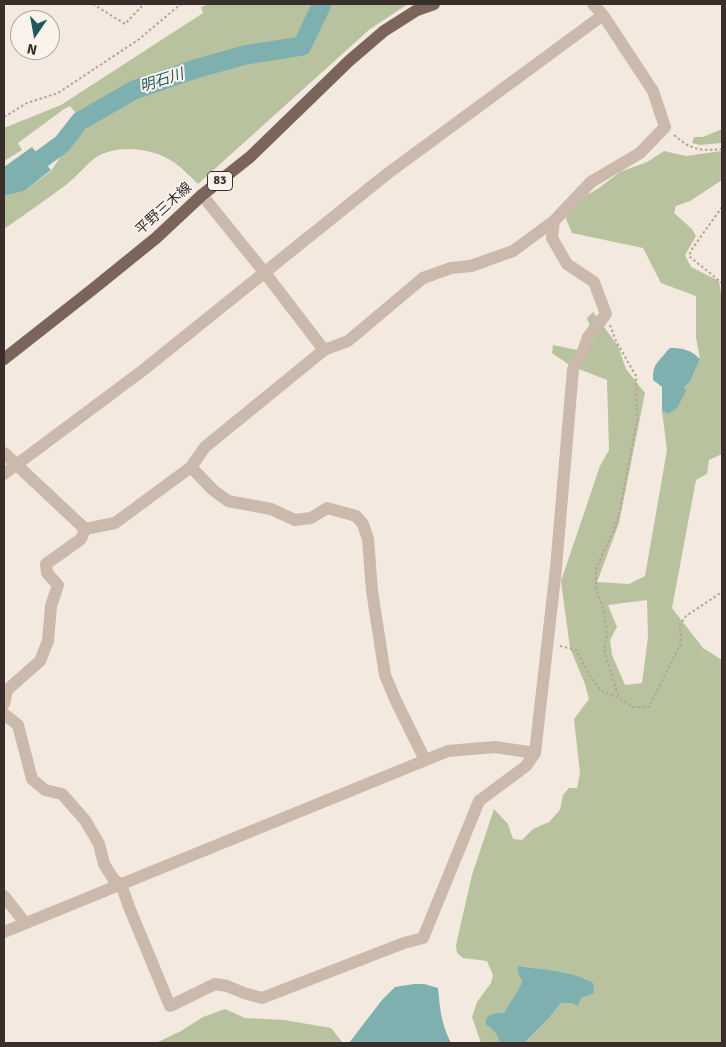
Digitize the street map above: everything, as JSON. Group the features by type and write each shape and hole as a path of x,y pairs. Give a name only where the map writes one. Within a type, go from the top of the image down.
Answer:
{"main road":[{"name":"平野三木線","path":"4,359 100,284 156,238 202,195 250,157 349,61 384,30 417,10 434,4"}],"street":[{"path":"85,529 115,523 191,467 204,447 324,350 348,341 423,278 451,268 471,266 512,251 554,221 591,182 640,153 664,127 653,91 603,15 593,4"},
{"path":"4,474 142,371 387,174 603,15"},
{"path":"202,195 324,350"},
{"path":"4,714 18,725 32,779 45,790 62,794 85,820 99,844 104,864 114,880 121,884 170,1006 215,984 227,986 262,998 404,943 423,938 479,802 526,766 535,753 556,568 573,369 582,357 588,338 606,314 594,282 567,264 552,238 554,221"},
{"path":"4,453 85,529"},
{"path":"191,467 213,490 228,501 271,509 295,520 311,518 327,508 356,516 363,524 368,539 372,591 385,675 425,760"},
{"path":"4,704 7,690 40,660 48,641 51,606 58,585 47,573 46,564 81,539 85,529"},
{"path":"4,932 448,752 495,747 535,753"},
{"path":"4,896 25,923"}],"path":[{"path":"92,4 125,24 144,4"},
{"path":"4,117 27,103 58,93 138,40 182,4"},
{"path":"664,127 683,144 694,149 722,149"},
{"path":"722,207 689,256 722,283"},
{"path":"606,314 616,341 636,376 637,420 620,510 614,530 596,568 596,590 604,611 607,634 604,650 619,698"},
{"path":"548,643 576,650 590,676 601,691 619,698 634,708 649,707 681,643 680,625 686,616 722,592"}],"green space":[{"path":"209,4 408,4 370,29 198,184 184,170 167,158 136,149 114,150 95,158 67,184 4,229 4,196 24,191 51,171 67,147 88,127 70,106 18,143 22,150 4,161 4,128 61,105 203,13 201,7"},
{"path":"722,129 722,143 700,145 692,143 694,137 703,137"},
{"path":"664,151 686,156 722,151 722,180 690,201 676,206 674,213 692,229 696,236 685,255 691,267 719,281 722,300 722,454 709,460 707,474 696,480 672,608 703,648 722,660 722,1043 524,1043 561,1003 572,1003 587,995 587,979 564,973 519,966 518,970 522,981 520,986 504,1013 496,1013 493,1027 500,1043 481,1043 472,1017 477,1002 491,983 493,975 487,961 463,958 457,953 456,945 472,875 494,809 508,824 513,839 522,840 533,829 549,822 560,810 563,795 569,788 577,788 580,773 574,719 589,699 570,648 561,581 600,466 609,450 607,380 571,366 552,353 553,345 577,350 592,332 587,318 593,312 618,346 626,369 645,393 619,523 597,582 629,584 645,576 667,450 662,411 668,414 684,387 690,382 700,359 696,337 696,296 661,283 643,248 572,233 566,219 567,211 572,204 599,188 620,172 647,162","holes":["647,600 648,637 642,683 625,685 612,655 610,640 617,627 608,605"]},
{"path":"225,1009 245,1018 284,1020 331,1028 343,1043 156,1043 181,1031 203,1017"}],"water":[{"path":"32,147 51,170 24,191 4,196 4,167"},
{"path":"670,348 686,350 700,359 690,382 684,387 686,391 677,408 668,414 662,411 662,387 653,380 653,376 656,365"},
{"path":"518,966 578,976 593,983 594,993 581,998 578,1006 572,1003 561,1003 524,1043 500,1043 492,1028 486,1025 486,1020 488,1016 504,1013 518,990 522,981 518,974"},
{"path":"424,984 438,988 439,1003 445,1029 451,1043 349,1043 382,1000 395,987"}],"waterway":[{"name":"明石川","path":"4,183 18,176 62,144 80,121 134,90 195,69 245,55 302,46 322,4"}]}
